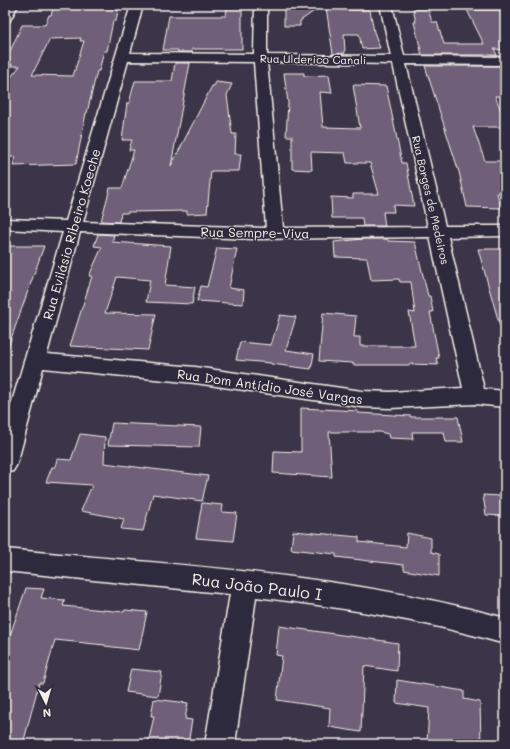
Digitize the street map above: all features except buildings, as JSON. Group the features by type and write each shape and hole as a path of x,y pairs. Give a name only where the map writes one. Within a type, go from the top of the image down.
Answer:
{"street":[{"path":"5,19 12,5"},
{"name":"Rua Evilásio Ribeiro Koeche","path":"5,464 137,5"},
{"path":"261,5 260,58 275,234"},
{"name":"Rua Borges de Medeiros","path":"386,5 476,396"},
{"name":"Rua Ulderico Canali","path":"122,57 505,61"},
{"name":"Rua Sempre-Viva","path":"5,224 275,234 505,231"},
{"name":"Rua Dom Antídio José Vargas","path":"35,360 195,375 362,399 390,400 476,396 505,399"},
{"name":"Rua João Paulo I","path":"5,560 244,583 355,598 427,610 505,631"},
{"path":"220,744 244,583"}]}
